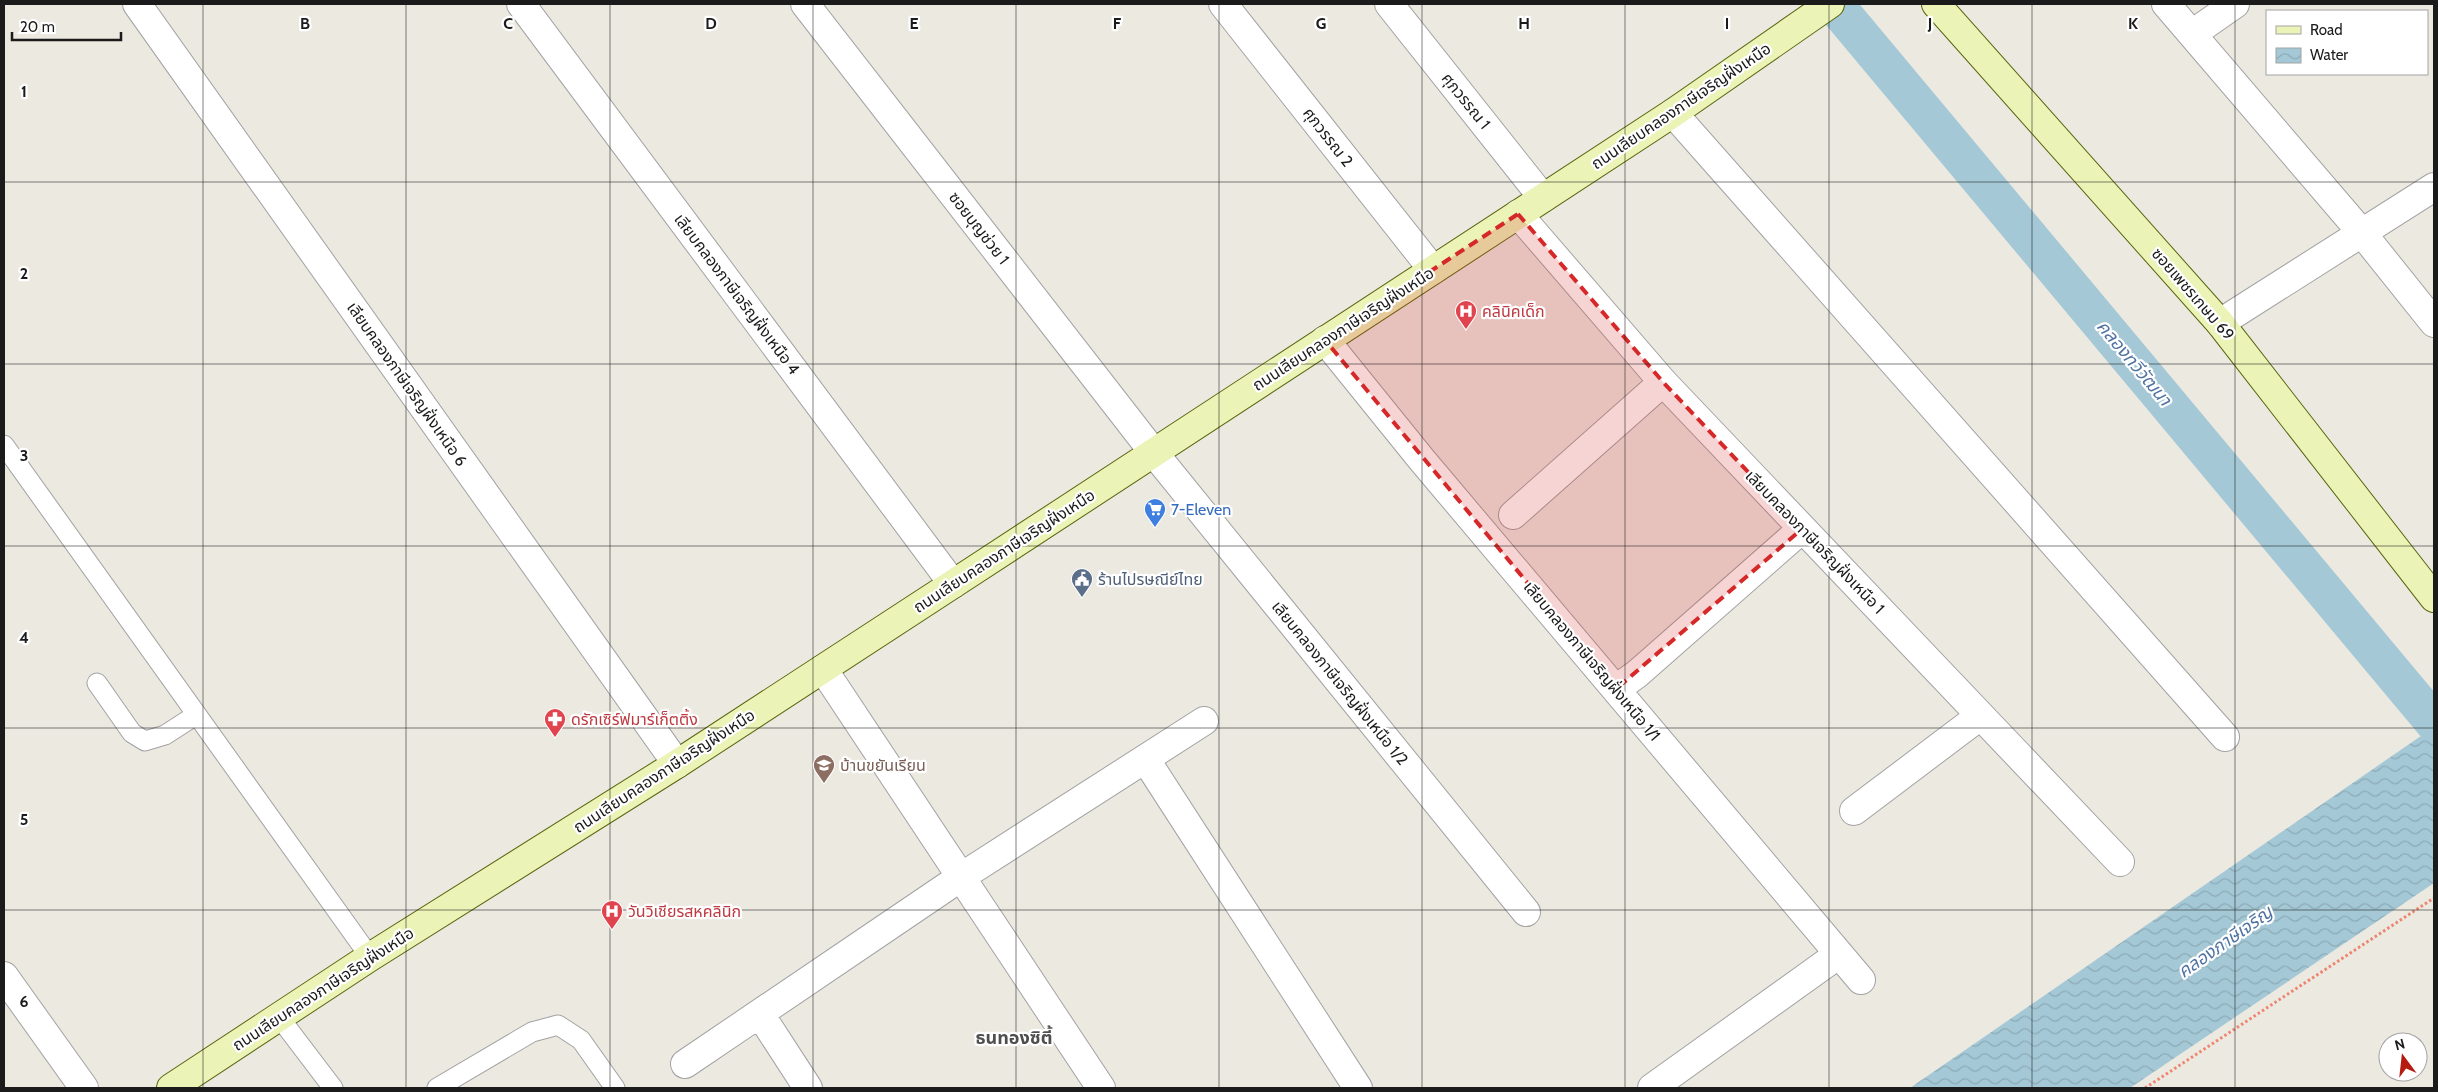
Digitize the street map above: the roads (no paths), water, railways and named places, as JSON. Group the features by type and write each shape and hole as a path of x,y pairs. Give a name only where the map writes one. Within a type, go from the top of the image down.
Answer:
{"main road":[{"name":"ถนนเลียบคลองภาษีเจริญฝั่งเหนือ","path":"171,1088 370,957 677,764 1154,453 1673,113 1830,4"},
{"name":"ซอยเพชรเกษม 69","path":"1936,4 2220,323 2434,598"}],"street":[{"name":"เลียบคลองภาษีเจริญฝั่งเหนือ 6","path":"137,4 677,764"},
{"name":"เลียบคลองภาษีเจริญฝั่งเหนือ 4","path":"521,4 953,584"},
{"name":"ซอยบุญช่วย 1","path":"805,4 1154,453"},
{"name":"ศุภวรรณ 2","path":"1223,4 1433,270"},
{"name":"ศุภวรรณ 1","path":"1389,4 1543,198"},
{"path":"2166,4 2362,233 2434,323"},
{"path":"2192,34 2235,4"},
{"path":"1673,113 2225,737"},
{"path":"2220,323 2434,187"},
{"name":"เลียบคลองภาษีเจริญฝั่งเหนือ 1","path":"1518,214 1663,382 2120,862"},
{"name":"เลียบคลองภาษีเจริญฝั่งเหนือ 1/1","path":"1325,340 1422,460 1861,980"},
{"path":"1513,515 1663,382"},
{"name":"เลียบคลองภาษีเจริญฝั่งเหนือ 1/2","path":"1154,453 1526,912"},
{"path":"1616,689 1637,674 1802,529"},
{"path":"822,668 1101,1088"},
{"path":"1854,810 1980,716"},
{"path":"685,1064 961,878 1204,721"},
{"path":"1146,760 1358,1088"},
{"path":"1652,1088 1839,954"},
{"path":"4,976 84,1088"},
{"path":"760,1014 808,1088"}],"lane":[{"path":"4,445 370,957"},
{"path":"97,683 132,733 145,741 165,735 196,715"},
{"path":"279,1017 333,1088"},
{"path":"437,1088 532,1032 558,1025 582,1040 615,1088"}],"water":[{"name":"คลองภาษีเจริญ","path":"2434,727 2434,883 2130,1088 1910,1088"}],"waterway":[{"name":"คลองทวีวัฒนา","path":"1834,4 2434,722"}],"place":[{"name":"คลินิคเด็ก","path":"1466,330"},
{"name":"7-Eleven","path":"1155,528"},
{"name":"ร้านไปรษณีย์ไทย","path":"1082,598"},
{"name":"ดรักเซิร์ฟมาร์เก็ตติ้ง","path":"555,738"},
{"name":"บ้านขยันเรียน","path":"824,784"},
{"name":"วันวิเชียรสหคลินิก","path":"612,930"}],"district":[{"name":"ธนทองซิตี้","path":"1014,1038"}]}
